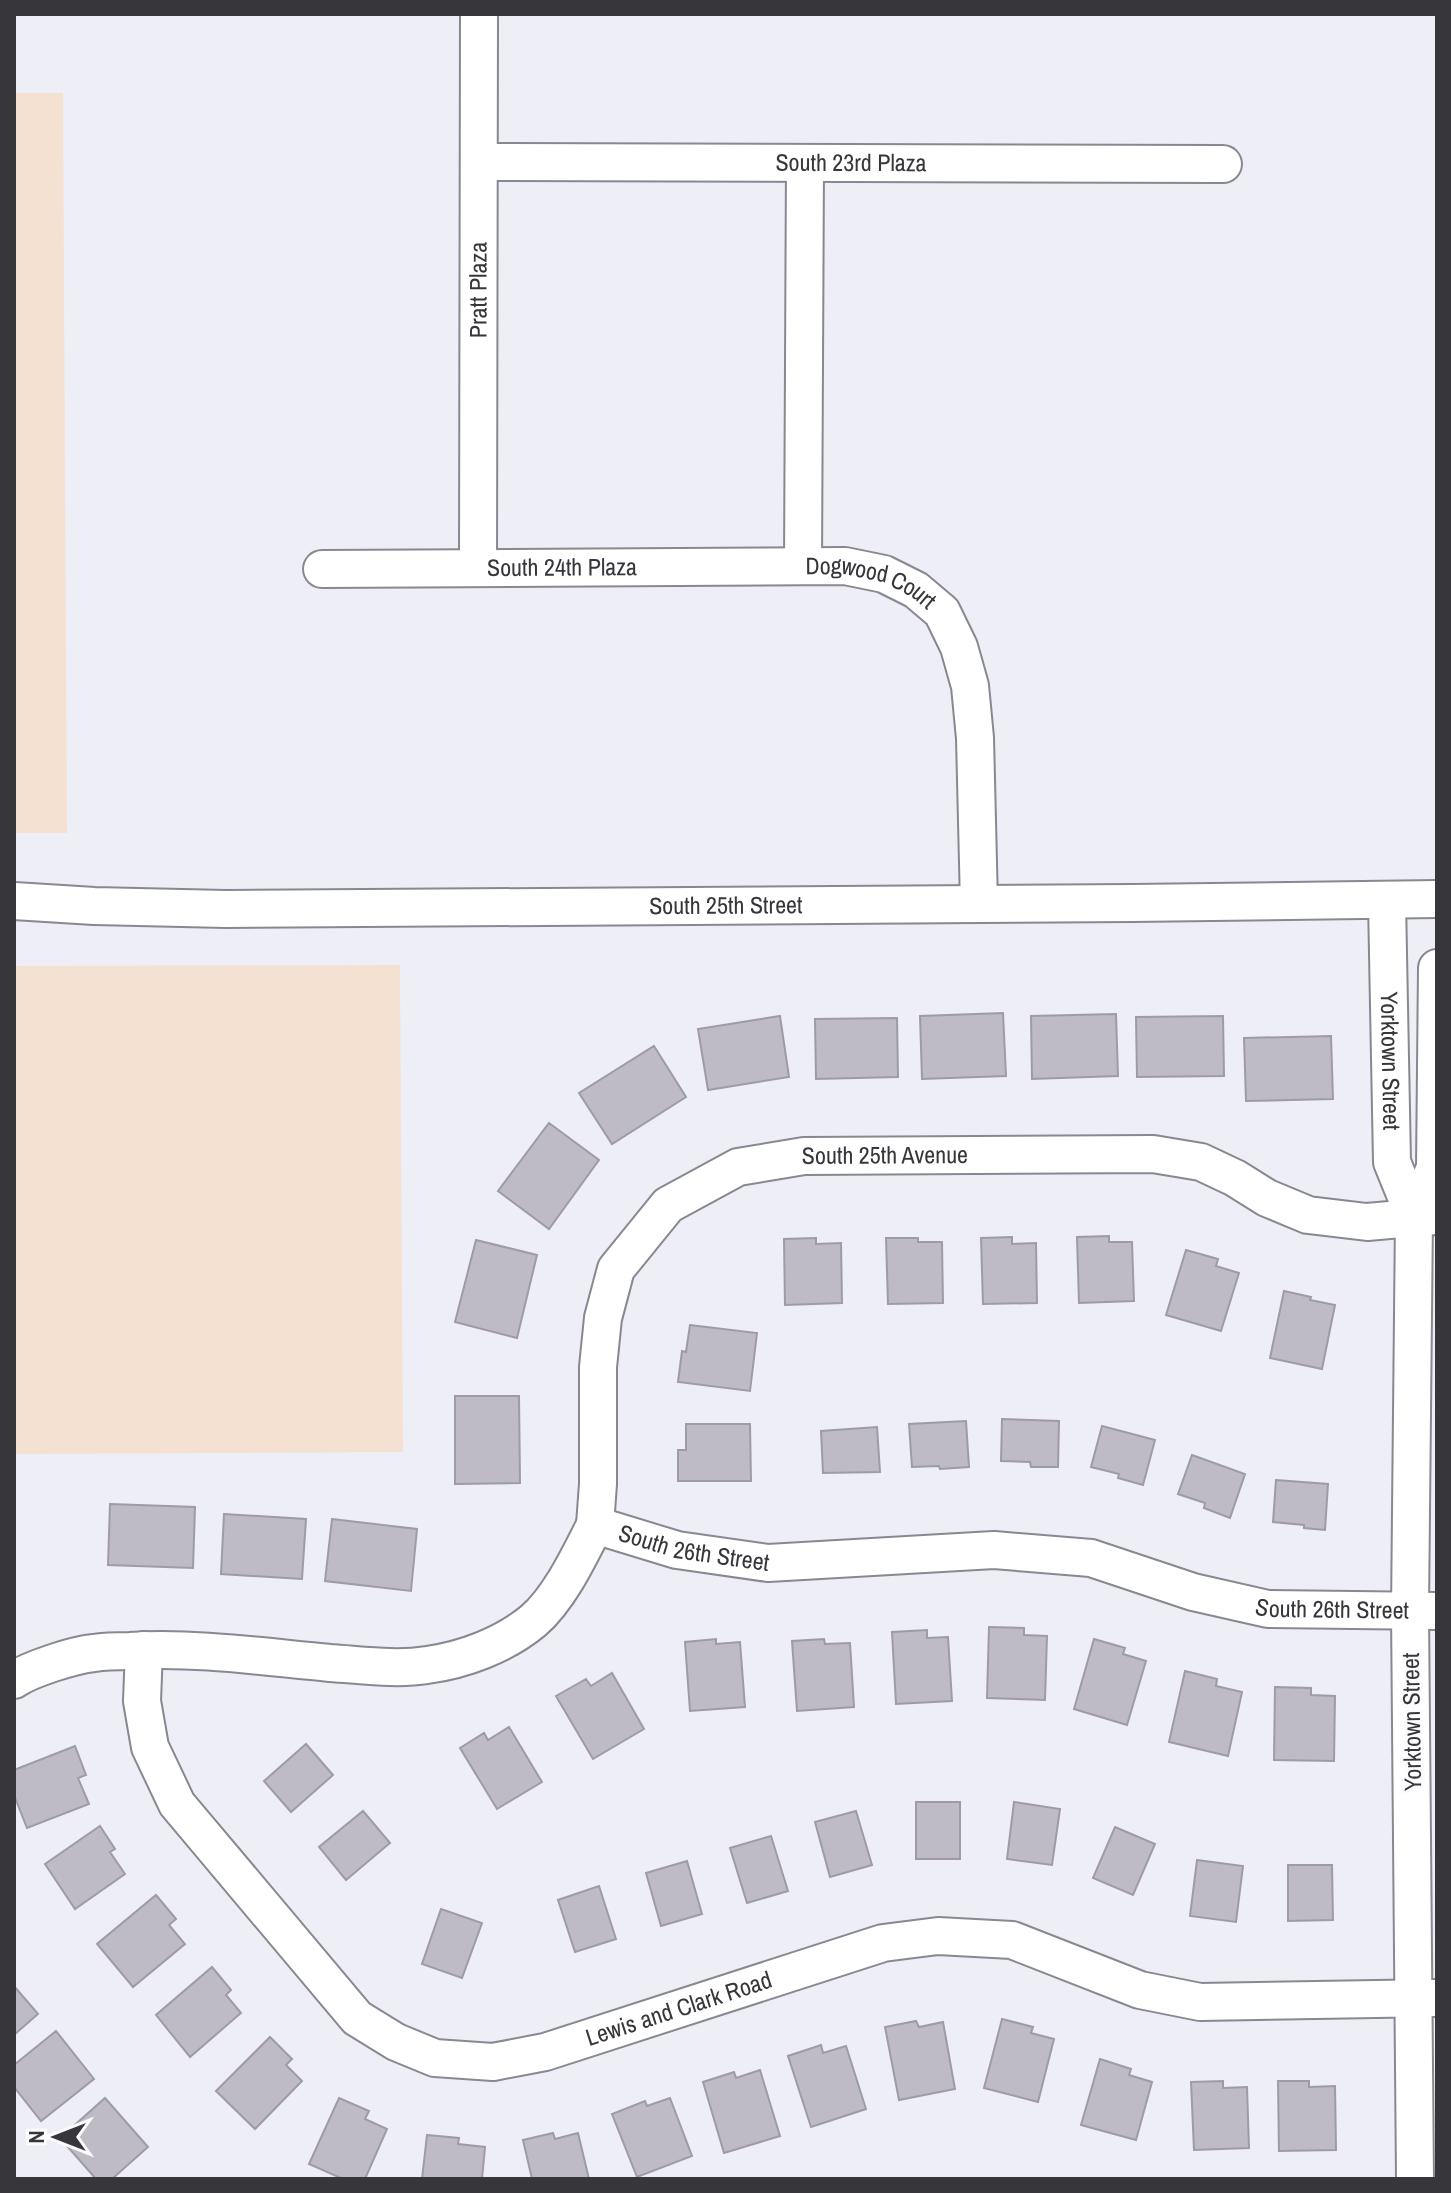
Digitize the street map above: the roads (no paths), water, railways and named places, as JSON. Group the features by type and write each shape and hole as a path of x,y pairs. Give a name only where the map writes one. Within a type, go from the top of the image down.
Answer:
{"street":[{"name":"Pratt Plaza","path":"478,568 479,14"},
{"name":"South 23rd Plaza","path":"479,162 1223,164"},
{"name":"Dogwood Court","path":"805,163 803,566 845,566 884,574 916,590 942,612 959,647 970,686 977,791 979,904"},
{"name":"South 24th Plaza","path":"322,569 803,566"},
{"name":"South 25th Street","path":"14,901 226,909 1437,899"},
{"name":"Yorktown Street","path":"1387,901 1392,1162 1426,1216"},
{"name":"Yorktown Street","path":"1415,2179 1426,1998 1426,1216 1435,1168 1437,968"},
{"name":"South 25th Avenue","path":"595,1525 598,1367 603,1318 616,1269 668,1205 738,1167 804,1156 1153,1154 1201,1162 1267,1198 1308,1215 1367,1222 1426,1216"},
{"name":"South 26th Street","path":"14,1680 24,1673 92,1653 144,1650 374,1666 426,1666 467,1657 502,1642 533,1620 556,1593 595,1525 677,1550 768,1563 994,1550 1091,1558 1193,1592 1268,1609 1424,1611"},
{"name":"Lewis and Clark Road","path":"144,1650 142,1701 150,1747 177,1804 357,2018 396,2042 435,2058 493,2062 545,2052 883,1943 938,1936 1012,1940 1140,1990 1200,2002 1426,1998"}]}
